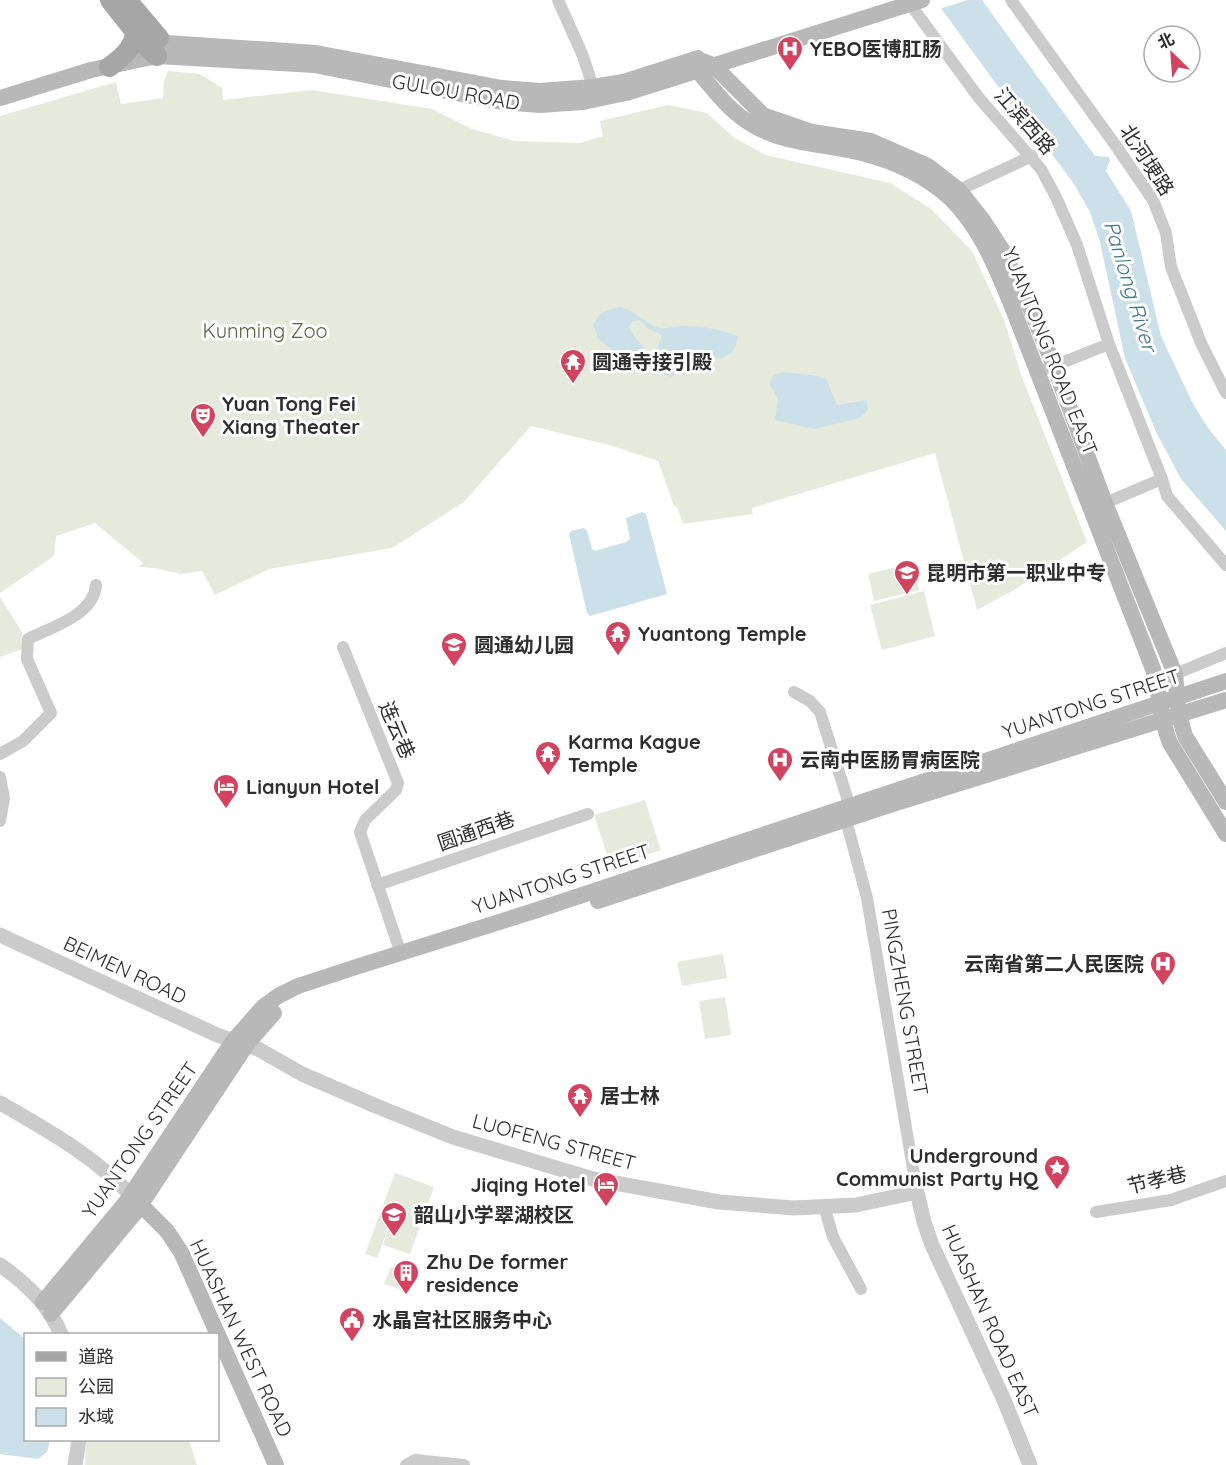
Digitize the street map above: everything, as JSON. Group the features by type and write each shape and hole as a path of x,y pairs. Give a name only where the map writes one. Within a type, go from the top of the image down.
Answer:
{"main road":[{"path":"110,0 153,43"},
{"name":"GULOU ROAD","path":"153,43 314,65 502,102 540,105 608,98 885,0"},
{"name":"GULOU ROAD","path":"153,43 316,53 502,88 540,91 593,87 702,65 916,2"},
{"path":"130,4 137,24 153,43"},
{"path":"109,67 127,53 153,43"},
{"path":"0,98 109,67 153,43"},
{"name":"YUANTONG ROAD EAST","path":"702,65 763,115 812,132 870,141 928,166 959,190 982,219 1003,251 1028,303 1105,503 1175,674 1176,698 1185,736 1226,802"},
{"name":"YUANTONG ROAD EAST","path":"702,65 714,91 748,122 775,135 798,142 861,152 891,162 922,178 950,199 970,224 992,258 1153,669 1158,685 1161,712 1170,743 1226,834"},
{"name":"YUANTONG STREET","path":"47,1308 134,1204 263,1007 278,996 298,986 402,958 1161,712 1176,698 1226,681"},
{"name":"YUANTONG STREET","path":"1161,712 1179,716 1226,700"},
{"name":"HUASHAN WEST ROAD","path":"134,1204 174,1256 209,1333"},
{"name":"HUASHAN WEST ROAD","path":"134,1204 166,1232 181,1252 217,1333"},
{"name":"HUASHAN WEST ROAD","path":"219,1337 276,1465"},
{"name":"HUASHAN WEST ROAD","path":"219,1354 265,1465"}],"street":[{"path":"558,0 583,56 593,87"},
{"name":"北河埂路","path":"1011,0 1153,200 1166,234 1171,267 1201,343 1226,393"},
{"name":"江滨西路","path":"916,2 979,98 1032,156 1056,197 1077,245 1109,344 1167,496 1226,565"},
{"path":"959,190 1032,156"},
{"path":"1038,372 1109,344"},
{"path":"1105,503 1162,479"},
{"path":"0,754 23,741 51,713 27,659 28,639 82,612 96,596 96,585"},
{"name":"连云巷","path":"342,647 398,783 396,790 364,820 360,832 402,958"},
{"path":"1175,674 1226,653"},
{"name":"PINGZHENG STREET","path":"794,692 810,701 820,712 848,813 867,898 917,1192"},
{"path":"0,777 4,798 0,821"},
{"name":"圆通西巷","path":"377,885 588,814"},
{"name":"BEIMEN ROAD","path":"0,935 240,1043"},
{"name":"LUOFENG STREET","path":"240,1043 302,1074 453,1137 593,1179 719,1202 794,1208 856,1205 917,1192"},
{"path":"0,1103 62,1139 95,1163 134,1204"},
{"path":"0,1110 59,1144 92,1168 134,1204"},
{"name":"节孝巷","path":"1096,1212 1172,1200 1226,1181"},
{"name":"HUASHAN ROAD EAST","path":"917,1192 932,1245 1004,1400 1030,1465"},
{"path":"824,1206 833,1237 861,1289"},
{"path":"0,1265 32,1290 47,1308 61,1333"},
{"path":"75,1465 79,1441"},
{"path":"411,1463 464,1465"}],"green space":[{"name":"Kunming Zoo","path":"168,71 200,74 222,88 223,100 312,90 432,109 472,129 514,141 580,143 603,136 600,121 668,105 707,113 733,137 766,155 890,183 930,208 972,251 1004,320 1022,377 1087,542 1014,590 977,610 935,453 752,508 753,514 683,524 658,461 609,445 531,426 464,502 392,548 269,569 215,595 202,571 181,574 139,567 143,563 95,523 56,536 54,556 0,593 0,116 116,82 121,104 163,98 164,81"},
{"path":"913,563 919,590 874,601 868,574"},
{"path":"924,591 935,636 882,650 870,605"},
{"path":"0,597 22,632 22,649 0,657"},
{"path":"645,800 661,850 611,867 594,815"},
{"path":"723,954 727,978 682,986 677,962"},
{"path":"725,997 731,1035 705,1039 699,1001"},
{"path":"395,1173 434,1187 410,1254 383,1245 389,1226 377,1258 365,1254"},
{"path":"391,1267 408,1274 405,1291 384,1284"},
{"path":"86,1441 189,1441 197,1465 85,1465"}],"water":[{"name":"Panlong River","path":"935,0 982,0 1095,156 1109,157 1106,171 1131,211 1161,336 1192,402 1208,428 1226,450 1226,531 1181,479 1157,434 1125,358 1100,242 1090,212 1074,184 1045,145 1042,147"},
{"path":"619,307 625,308 660,328 705,327 738,336 733,350 721,359 707,355 701,349 693,350 691,365 671,377 616,353 598,339 593,324 601,313","holes":["639,320 647,328 662,335 657,350 649,354 629,327 632,321"]},
{"path":"783,372 826,379 837,405 867,400 868,410 860,418 814,429 775,420 778,399 770,385 773,375"},
{"path":"642,512 646,514 667,594 590,616 587,613 569,534 571,531 584,528 592,549 595,551 626,542 630,539 626,518"},
{"path":"0,1318 24,1338 24,1441 50,1441 47,1452 38,1459 0,1454"}],"pier":[{"path":"932,0 968,0 939,9"}],"place":[{"name":"YEBO医博肛肠","path":"790,72"},
{"name":"圆通寺接引殿","path":"573,385"},
{"name":"Yuan Tong Fei Xiang Theater","path":"203,439"},
{"name":"昆明市第一职业中专","path":"907,596"},
{"name":"Yuantong Temple","path":"618,657"},
{"name":"圆通幼儿园","path":"454,668"},
{"name":"Karma Kague Temple","path":"548,777"},
{"name":"云南中医肠胃病医院","path":"780,783"},
{"name":"Lianyun Hotel","path":"226,810"},
{"name":"云南省第二人民医院","path":"1163,987"},
{"name":"居士林","path":"580,1119"},
{"name":"Underground Communist Party HQ","path":"1057,1191"},
{"name":"Jiqing Hotel","path":"606,1208"},
{"name":"韶山小学翠湖校区","path":"394,1238"},
{"name":"Zhu De former residence","path":"406,1296"},
{"name":"水晶宫社区服务中心","path":"352,1343"}]}
